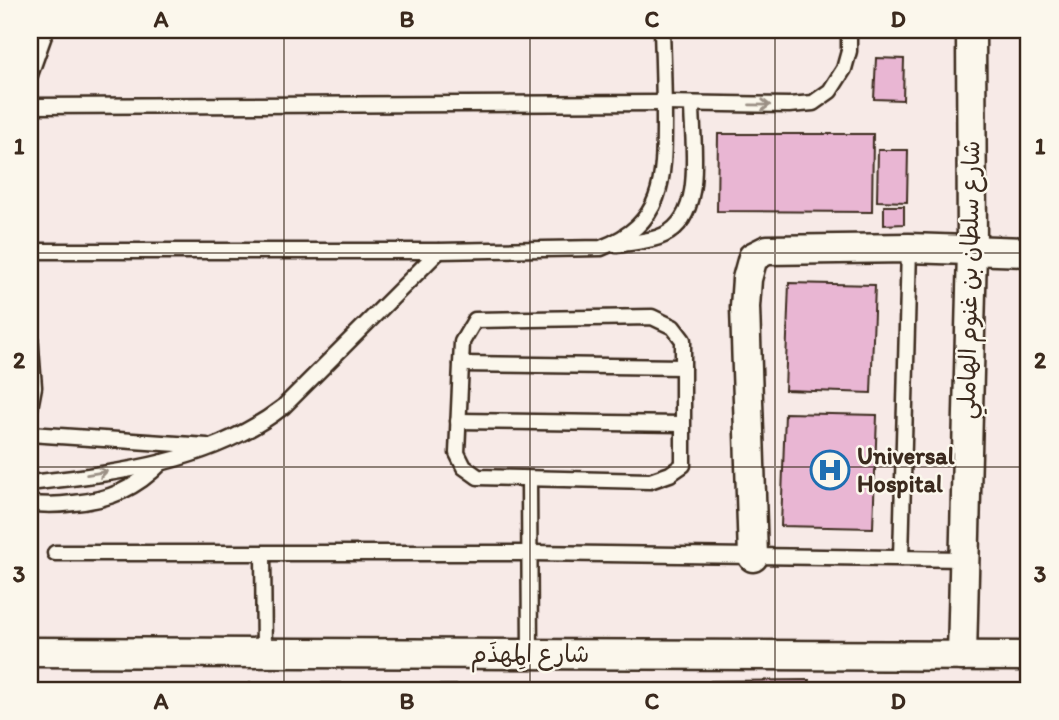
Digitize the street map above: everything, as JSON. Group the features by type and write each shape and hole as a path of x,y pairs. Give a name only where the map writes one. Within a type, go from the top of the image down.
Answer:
{"street":[{"name":"شارع سلطان بن غنوم الهاملي","path":"962,656 972,250 971,30"},
{"path":"753,557 745,307 747,279 753,257 767,250 909,248 1029,252"},
{"name":"شارع المِهذَم","path":"30,652 1029,656"}],"lane":[{"path":"30,75 46,30"},
{"path":"601,248 638,227 655,204 663,177 662,30"},
{"path":"30,106 813,103 830,91 844,69 849,51 849,30"},
{"path":"30,251 439,251 601,248 666,234 675,228 689,210 693,192 692,104"},
{"path":"901,558 909,248"},
{"path":"30,483 162,462 216,447 263,422 283,407 439,251"},
{"path":"652,317 673,327 683,340 683,465 670,474 650,481 478,477 464,467 457,453 461,364 462,342 475,320 652,317"},
{"path":"30,334 34,387 30,408"},
{"path":"461,364 683,367"},
{"path":"458,421 682,424"},
{"path":"30,434 216,447"},
{"path":"30,503 50,506 105,499 136,485 162,462"},
{"path":"529,480 530,654"},
{"path":"55,553 531,553 965,559"},
{"path":"262,554 264,653"}],"building":[{"path":"876,58 904,59 903,100 874,99"},
{"path":"718,134 873,134 872,212 717,211"},
{"path":"878,150 908,150 907,202 877,201"},
{"path":"884,206 904,206 904,224 884,225"},
{"path":"789,283 875,285 871,393 785,390"},
{"path":"785,413 877,415 873,528 781,526"},
{"path":"1029,493 1029,627 1028,627"},
{"path":"809,680 809,690 711,690 711,681"},
{"path":"249,683 341,683 341,690 249,690"},
{"path":"459,685 459,690 368,690 368,686"},
{"path":"219,687 219,690 125,690 125,688"},
{"path":"563,687 563,690 478,690 478,688"},
{"path":"584,689 670,690 584,690"}],"place":[{"name":"Universal Hospital","path":"830,470"}]}
